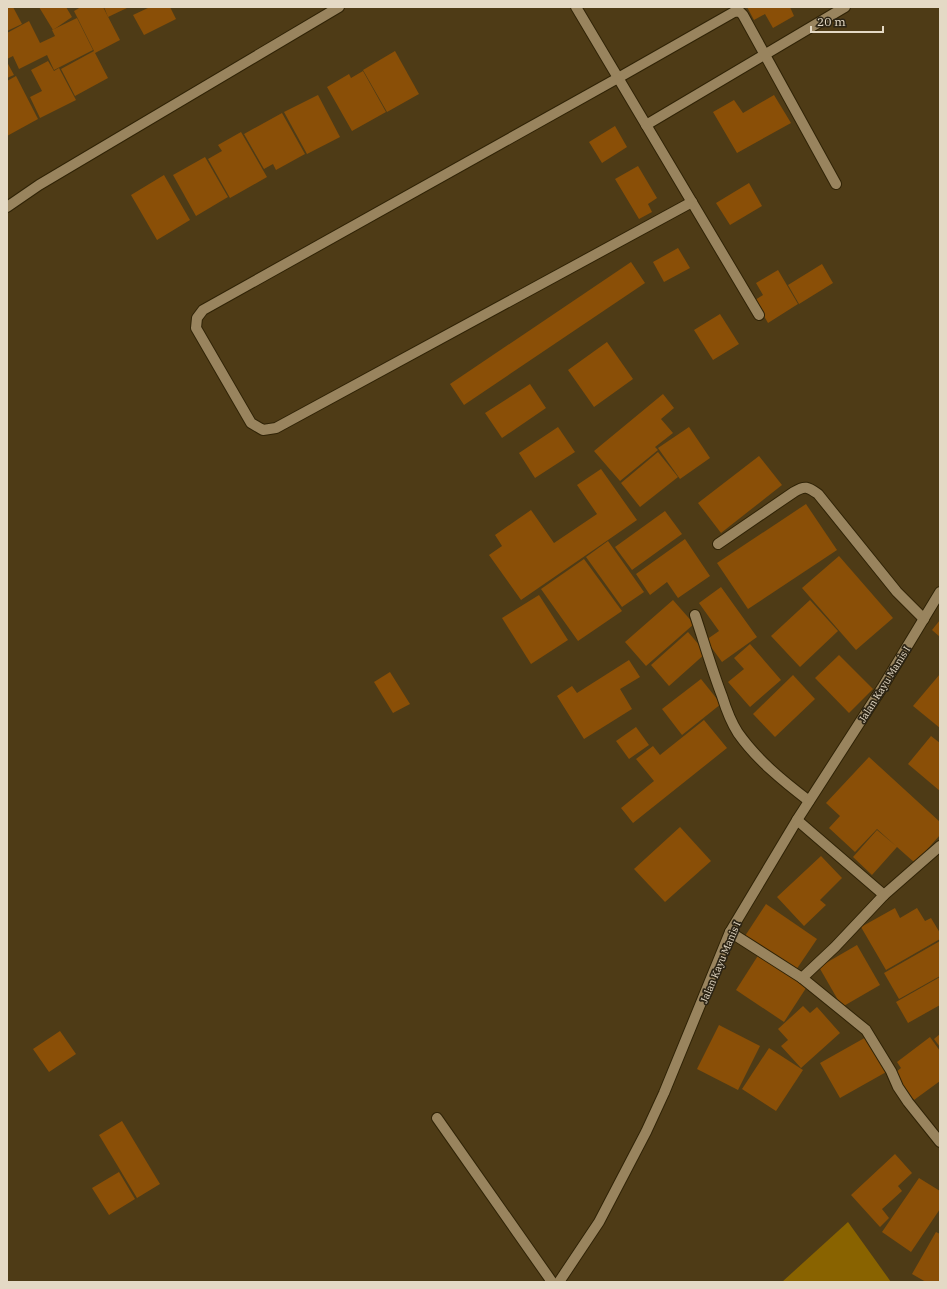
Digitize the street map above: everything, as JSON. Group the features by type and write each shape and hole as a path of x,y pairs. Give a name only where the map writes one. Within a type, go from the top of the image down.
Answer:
{"street":[{"path":"7,207 46,181 339,7"},
{"path":"576,7 759,315"},
{"path":"646,125 845,7"},
{"path":"692,202 276,428 263,430 250,423 196,328 197,318 203,310 734,12 739,11 743,15 764,56 836,184"},
{"path":"718,544 802,487 810,488 818,494 897,592 924,619"},
{"name":"Jalan Kayu Manis I","path":"559,1282 599,1222 646,1132 664,1094 730,932 797,820 882,688 940,592"},
{"path":"695,615 718,685 728,712 738,732 768,767 785,783 809,801"},
{"path":"797,820 884,895"},
{"path":"802,978 835,947 884,895 940,846"},
{"path":"730,932 802,978 866,1030 888,1065 898,1087 940,1142"},
{"path":"437,1118 552,1282"}],"shaded area":[{"path":"848,1222 891,1282 782,1282"}],"building":[{"path":"7,7 13,7 22,24 7,31"},
{"path":"39,7 66,7 72,17 53,30"},
{"path":"81,7 103,7 120,40 95,53 108,78 75,96 61,69 94,51 74,11"},
{"path":"104,7 129,7 108,17"},
{"path":"150,7 170,7 176,19 144,35 133,15"},
{"path":"747,7 790,7 794,16 773,28 765,14 754,20"},
{"path":"77,18 93,50 54,70 47,55 19,69 13,56 7,59 7,33 29,21 40,43 55,36 52,30"},
{"path":"395,51 419,94 387,112 363,70"},
{"path":"48,61 54,71 59,68 76,100 40,118 30,97 42,91 31,70"},
{"path":"7,62 14,75 7,78"},
{"path":"363,71 386,112 352,131 327,87 349,74 351,78"},
{"path":"16,76 38,119 7,136 7,81"},
{"path":"318,95 340,137 307,154 284,112"},
{"path":"774,95 791,123 737,153 713,112 734,100 743,113"},
{"path":"282,113 305,154 276,170 273,164 264,169 244,134"},
{"path":"615,126 627,147 602,163 589,142"},
{"path":"241,132 267,177 230,198 208,159 222,151 218,145"},
{"path":"205,157 228,197 196,216 173,175"},
{"path":"638,166 657,198 648,204 652,212 639,219 615,179"},
{"path":"164,175 190,220 157,240 131,195"},
{"path":"749,183 762,206 730,225 716,203"},
{"path":"678,248 690,268 664,282 653,262"},
{"path":"631,262 645,283 464,405 450,384"},
{"path":"822,264 833,283 799,304 788,285"},
{"path":"778,270 798,304 768,323 755,300 763,295 756,283"},
{"path":"720,314 739,344 713,360 694,330"},
{"path":"607,342 633,379 594,407 568,370"},
{"path":"530,384 546,408 502,438 485,413"},
{"path":"663,394 674,408 661,419 673,433 655,447 658,450 620,481 594,451"},
{"path":"558,427 575,452 535,478 519,453"},
{"path":"689,427 710,458 680,479 658,448"},
{"path":"658,452 678,477 640,507 621,483"},
{"path":"759,456 782,485 721,533 698,503"},
{"path":"601,469 637,520 521,600 489,555 502,546 495,535 531,510 554,543 597,514 577,485"},
{"path":"806,504 837,550 748,609 717,563"},
{"path":"665,511 682,534 632,570 615,547"},
{"path":"685,539 710,576 678,598 667,582 650,595 636,574"},
{"path":"608,541 644,592 622,607 586,557"},
{"path":"839,556 893,618 856,650 802,588"},
{"path":"584,559 622,611 578,641 541,589"},
{"path":"721,587 757,637 722,662 706,640 719,631 699,603"},
{"path":"539,595 568,640 531,664 502,618"},
{"path":"673,600 694,624 646,666 625,642"},
{"path":"810,600 838,631 800,667 771,636"},
{"path":"940,620 940,637 932,630"},
{"path":"688,632 706,653 669,686 651,665"},
{"path":"750,644 781,680 750,707 728,682 744,669 734,658"},
{"path":"839,655 873,689 849,713 815,678"},
{"path":"629,660 640,677 620,689 632,709 584,739 557,696 572,686 577,693"},
{"path":"390,672 410,704 393,713 374,682"},
{"path":"940,674 940,728 913,706"},
{"path":"793,675 815,699 775,737 753,714"},
{"path":"701,679 721,704 682,735 662,709"},
{"path":"704,720 727,748 633,823 621,808 654,781 636,759 653,746 660,755"},
{"path":"636,727 649,745 629,759 616,741"},
{"path":"931,736 940,743 940,791 908,764"},
{"path":"869,757 940,822 940,835 915,863 897,847 872,875 853,857 877,830 896,846 877,829 855,852 829,828 840,816 826,803"},
{"path":"680,827 711,861 665,902 634,869"},
{"path":"821,856 842,878 820,900 826,905 804,926 777,897"},
{"path":"766,904 817,939 796,970 745,936"},
{"path":"895,908 900,918 917,908 925,921 931,918 940,933 940,939 886,970 861,927"},
{"path":"940,941 940,976 899,999 884,973"},
{"path":"857,945 880,985 842,1007 819,967"},
{"path":"759,954 808,985 784,1022 736,990"},
{"path":"940,977 940,1005 908,1023 896,1002"},
{"path":"803,1006 810,1013 817,1007 840,1033 801,1068 781,1046 788,1040 778,1029"},
{"path":"719,1025 760,1046 738,1090 697,1069"},
{"path":"60,1031 76,1054 49,1072 33,1049"},
{"path":"940,1034 940,1047 934,1039"},
{"path":"868,1036 888,1071 840,1098 820,1063"},
{"path":"930,1037 940,1051 940,1081 914,1100 895,1073 901,1068 897,1062"},
{"path":"769,1048 803,1070 776,1111 742,1089"},
{"path":"122,1121 160,1184 137,1198 99,1135"},
{"path":"895,1154 912,1173 898,1186 902,1191 882,1209 889,1218 880,1227 851,1195"},
{"path":"119,1172 135,1199 109,1215 92,1188"},
{"path":"919,1178 940,1191 940,1209 911,1252 882,1232"},
{"path":"936,1232 940,1234 940,1282 926,1282 912,1274"}]}
